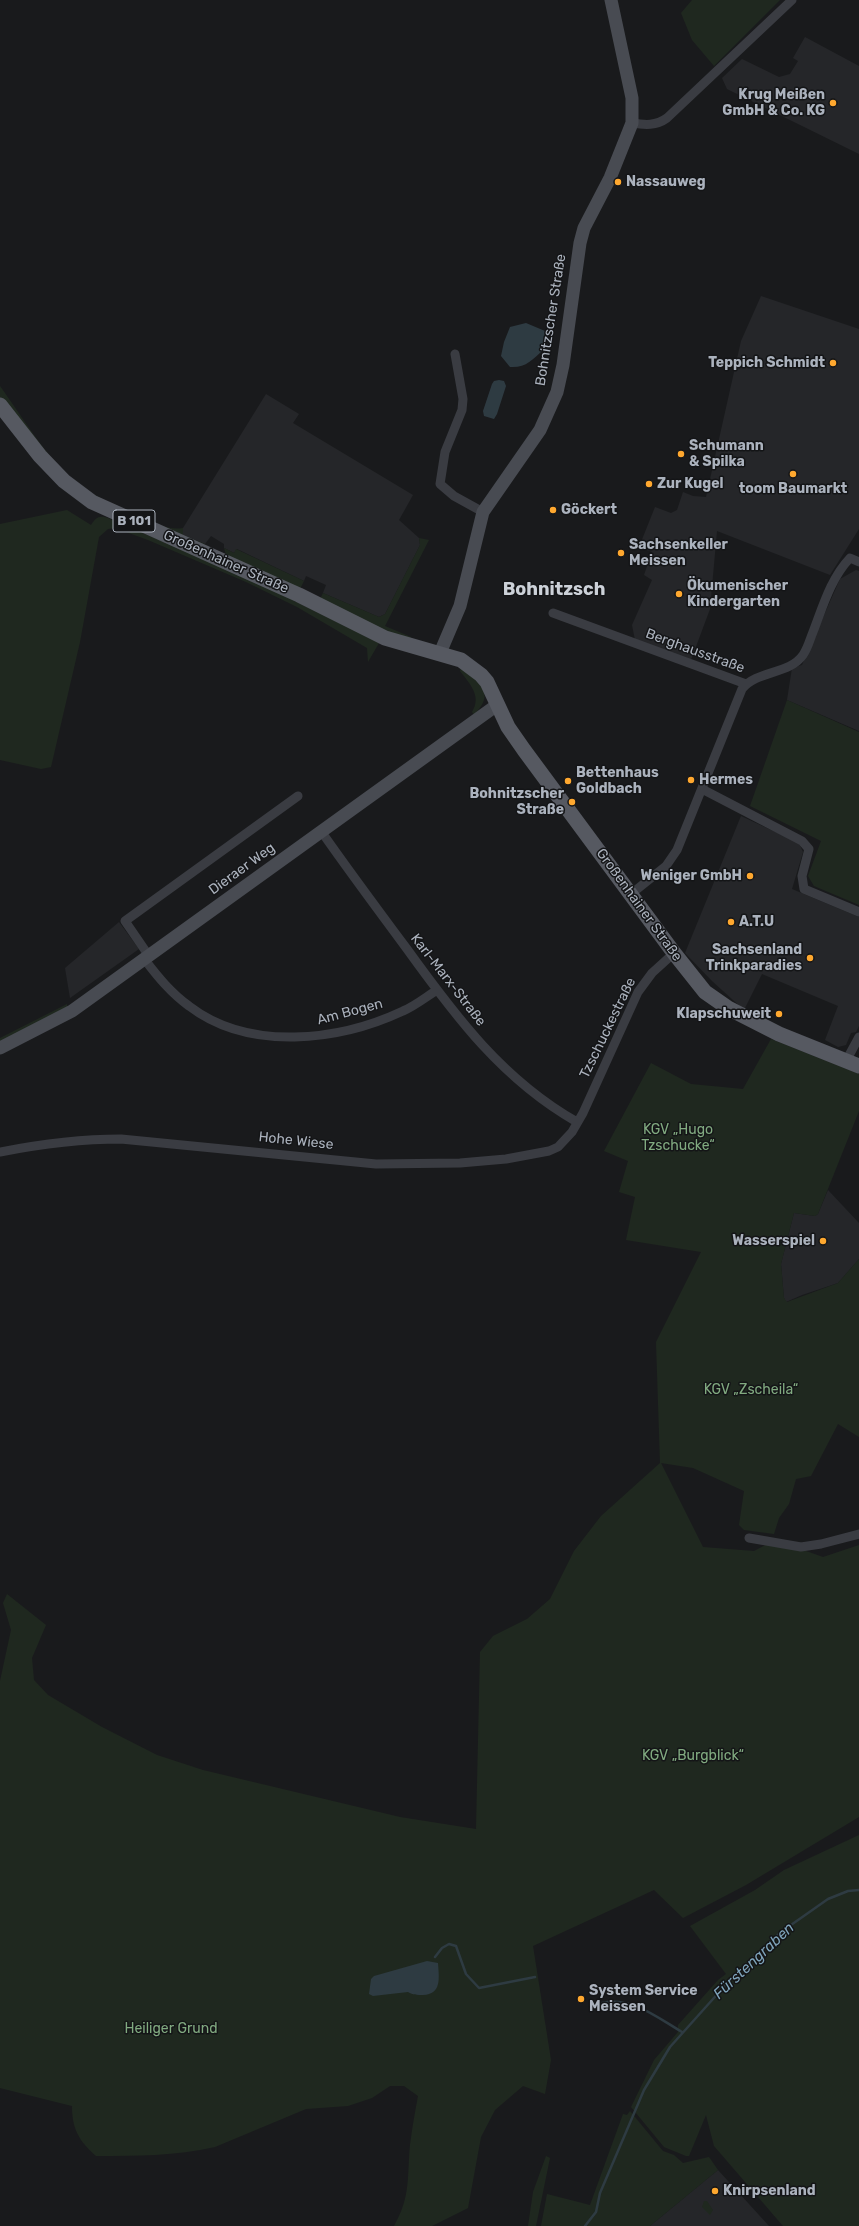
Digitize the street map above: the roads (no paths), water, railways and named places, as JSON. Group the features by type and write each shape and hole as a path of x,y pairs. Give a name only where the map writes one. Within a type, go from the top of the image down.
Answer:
{"main road":[{"path":"611,0 632,98 632,123"},
{"name":"Bohnitzscher Straße","path":"440,652 462,599 483,512 540,430 557,392 563,365 580,243 584,228 610,178 632,123"},
{"name":"Großenhainer Straße","path":"0,405 40,456 64,481 92,502 299,595 385,638 440,652 461,660 481,675 512,733 674,953 705,992 728,1008 779,1034 853,1063"},
{"name":"Dieraer Weg","path":"0,1048 72,1011 497,705"}],"street":[{"path":"632,123 652,125 660,123 667,118 792,0"},
{"path":"455,354 463,399 462,410 445,452 440,484 454,496 483,512"},
{"name":"Berghausstraße","path":"553,613 746,684 798,660 807,648 837,574 850,558 859,562"},
{"path":"631,894 658,873 673,858 738,698 746,684"},
{"path":"702,789 802,842 809,849 802,876 804,889 859,912"},
{"name":"Am Bogen","path":"298,796 125,921 165,986 190,1007 224,1025 261,1035 296,1038 332,1034 368,1025 404,1011 437,990"},
{"name":"Karl-Marx-Straße","path":"321,832 437,990 489,1054 508,1073 543,1102 577,1122"},
{"name":"Tzschuckestraße","path":"577,1122 638,992 652,973 674,953"},
{"path":"853,1063 859,1036"},
{"name":"Hohe Wiese","path":"0,1152 37,1145 84,1140 121,1139 376,1164 460,1163 549,1151 558,1147 566,1140 577,1122"},
{"path":"749,1538 801,1548 859,1534"}],"waterway":[{"name":"Fürstengraben","path":"585,2226 596,2212 600,2193 644,2090 670,2047 730,1980 781,1932 828,1899 848,1891 859,1890"},
{"path":"435,1957 442,1948 449,1944 456,1946 466,1974 479,1988 535,1977"},
{"path":"602,2003 613,2002 634,2005 682,2032"}],"place":[{"name":"Krug Meißen GmbH & Co. KG","path":"833,103"},
{"name":"Nassauweg","path":"618,182"},
{"name":"Teppich Schmidt","path":"833,363"},
{"name":"Schumann & Spilka","path":"681,454"},
{"name":"toom Baumarkt","path":"793,474"},
{"name":"Zur Kugel","path":"649,484"},
{"name":"Göckert","path":"553,510"},
{"name":"Sachsenkeller Meissen","path":"621,553"},
{"name":"Ökumenischer Kindergarten","path":"679,594"},
{"name":"Hermes","path":"691,780"},
{"name":"Bettenhaus Goldbach","path":"568,781"},
{"name":"Bohnitzscher Straße","path":"572,802"},
{"name":"Weniger GmbH","path":"750,876"},
{"name":"A.T.U","path":"731,922"},
{"name":"Sachsenland Trinkparadies","path":"810,958"},
{"name":"Klapschuweit","path":"779,1014"},
{"name":"Wasserspiel","path":"823,1241"},
{"name":"System Service Meissen","path":"581,1999"},
{"name":"Knirpsenland","path":"715,2191"}],"district":[{"name":"Bohnitzsch","path":"554,590"}],"park label":[{"name":"KGV „Hugo Tzschucke“","path":"678,1138"},
{"name":"KGV „Zscheila“","path":"751,1390"},
{"name":"KGV „Burgblick“","path":"693,1756"},
{"name":"Heiliger Grund","path":"171,2029"}]}
